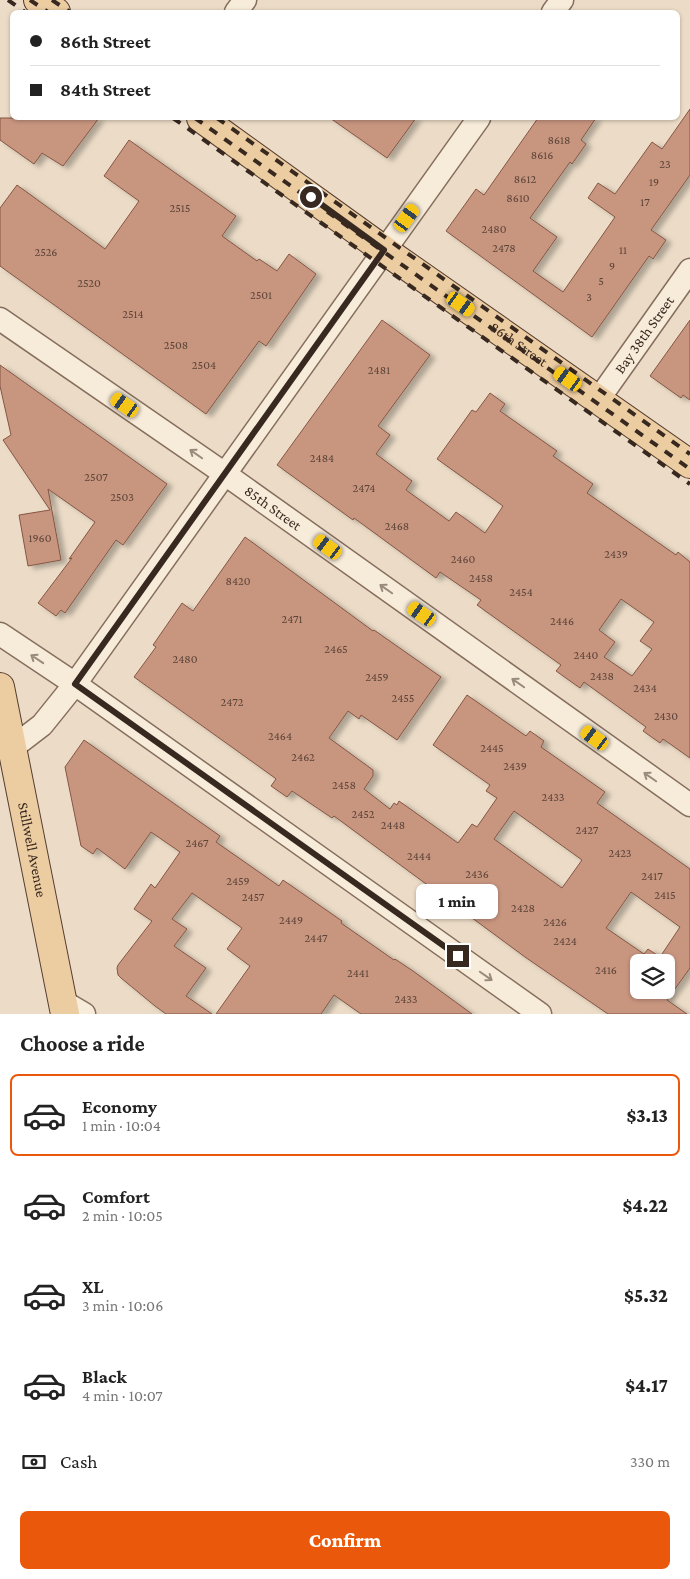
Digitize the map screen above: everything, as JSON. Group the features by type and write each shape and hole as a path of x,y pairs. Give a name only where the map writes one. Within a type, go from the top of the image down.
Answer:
{"main road":[{"path":"38,0 53,10"},
{"name":"86th Street","path":"204,120 384,250 690,464"},
{"name":"Stillwell Avenue","path":"0,687 70,1010"}],"street":[{"path":"12,748 42,725 75,684 478,120"},
{"name":"Bay 38th Street","path":"598,400 690,270"},
{"name":"85th Street","path":"0,319 225,474 690,805"},
{"path":"0,634 75,684 540,1014"}],"building":[{"path":"690,109 690,175 651,230 666,240 653,259 649,256 592,337 446,231 476,189 484,195 537,120 595,120 581,140 586,144 572,164 570,162 530,218 557,237 533,271 563,292 615,217 588,198 598,183 615,194 652,142 662,149"},
{"path":"0,118 10,118 10,120 98,120 63,166 42,153 34,164 0,140"},
{"path":"333,120 415,120 387,158"},
{"path":"129,140 236,216 222,236 257,261 259,259 277,271 289,254 316,274 266,346 259,341 206,414 0,266 0,208 17,185 105,249 139,201 104,176"},
{"path":"382,320 430,355 378,426 390,435 376,454 412,481 406,490 449,521 456,512 485,533 503,506 437,459 472,410 476,412 490,393 505,404 500,411 557,451 553,456 593,484 587,493 676,555 678,552 690,562 690,758 663,739 660,743 643,731 646,727 584,682 580,688 556,671 561,665 477,605 481,600 440,572 436,578 277,465","holes":["621,599 654,622 640,641 652,649 632,676 604,657 615,642 599,630"]},
{"path":"690,320 690,400 683,395 681,398 650,376"},
{"path":"0,365 167,484 123,545 116,540 65,613 61,610 56,616 38,603 72,558 69,559 95,522 48,489 61,560 28,566 19,515 50,510 3,440 11,435 0,386"},
{"path":"245,537 373,631 441,677 397,740 361,715 359,719 348,711 329,738 373,770 373,776 364,789 390,809 394,803 397,805 399,801 458,843 472,824 477,827 497,798 486,791 490,785 433,745 467,695 526,736 530,731 544,741 541,747 605,792 597,803 690,869 690,968 675,989 675,954 662,954 680,927 631,892 606,928 644,954 630,954 630,999 668,999 687,1014 608,1014 525,957 334,816 332,818 292,791 287,797 271,786 275,778 134,677 156,647 153,645 182,603 193,611","holes":["514,811 582,860 562,888 494,839"]},
{"path":"84,740 220,836 216,842 279,886 283,880 342,921 341,923 413,971 472,1014 361,1014 334,995 321,1014 216,1014 250,966 227,949 242,928 192,893 172,919 187,929 174,946 206,968 186,996 212,1014 166,1014 121,978 118,975 117,968 152,921 134,909 151,884 155,888 180,852 151,832 125,869 97,848 93,854 81,846 65,767"},
{"path":"648,949 656,954 644,954"}],"railway":[{"path":"8,0 22,10"},
{"path":"30,0 45,10"},
{"path":"52,0 67,10"},
{"path":"176,120 690,484"},
{"path":"198,120 690,469"},
{"path":"220,120 690,454"}],"route":[{"path":"311,197 384,250 75,684 458,956"}]}
